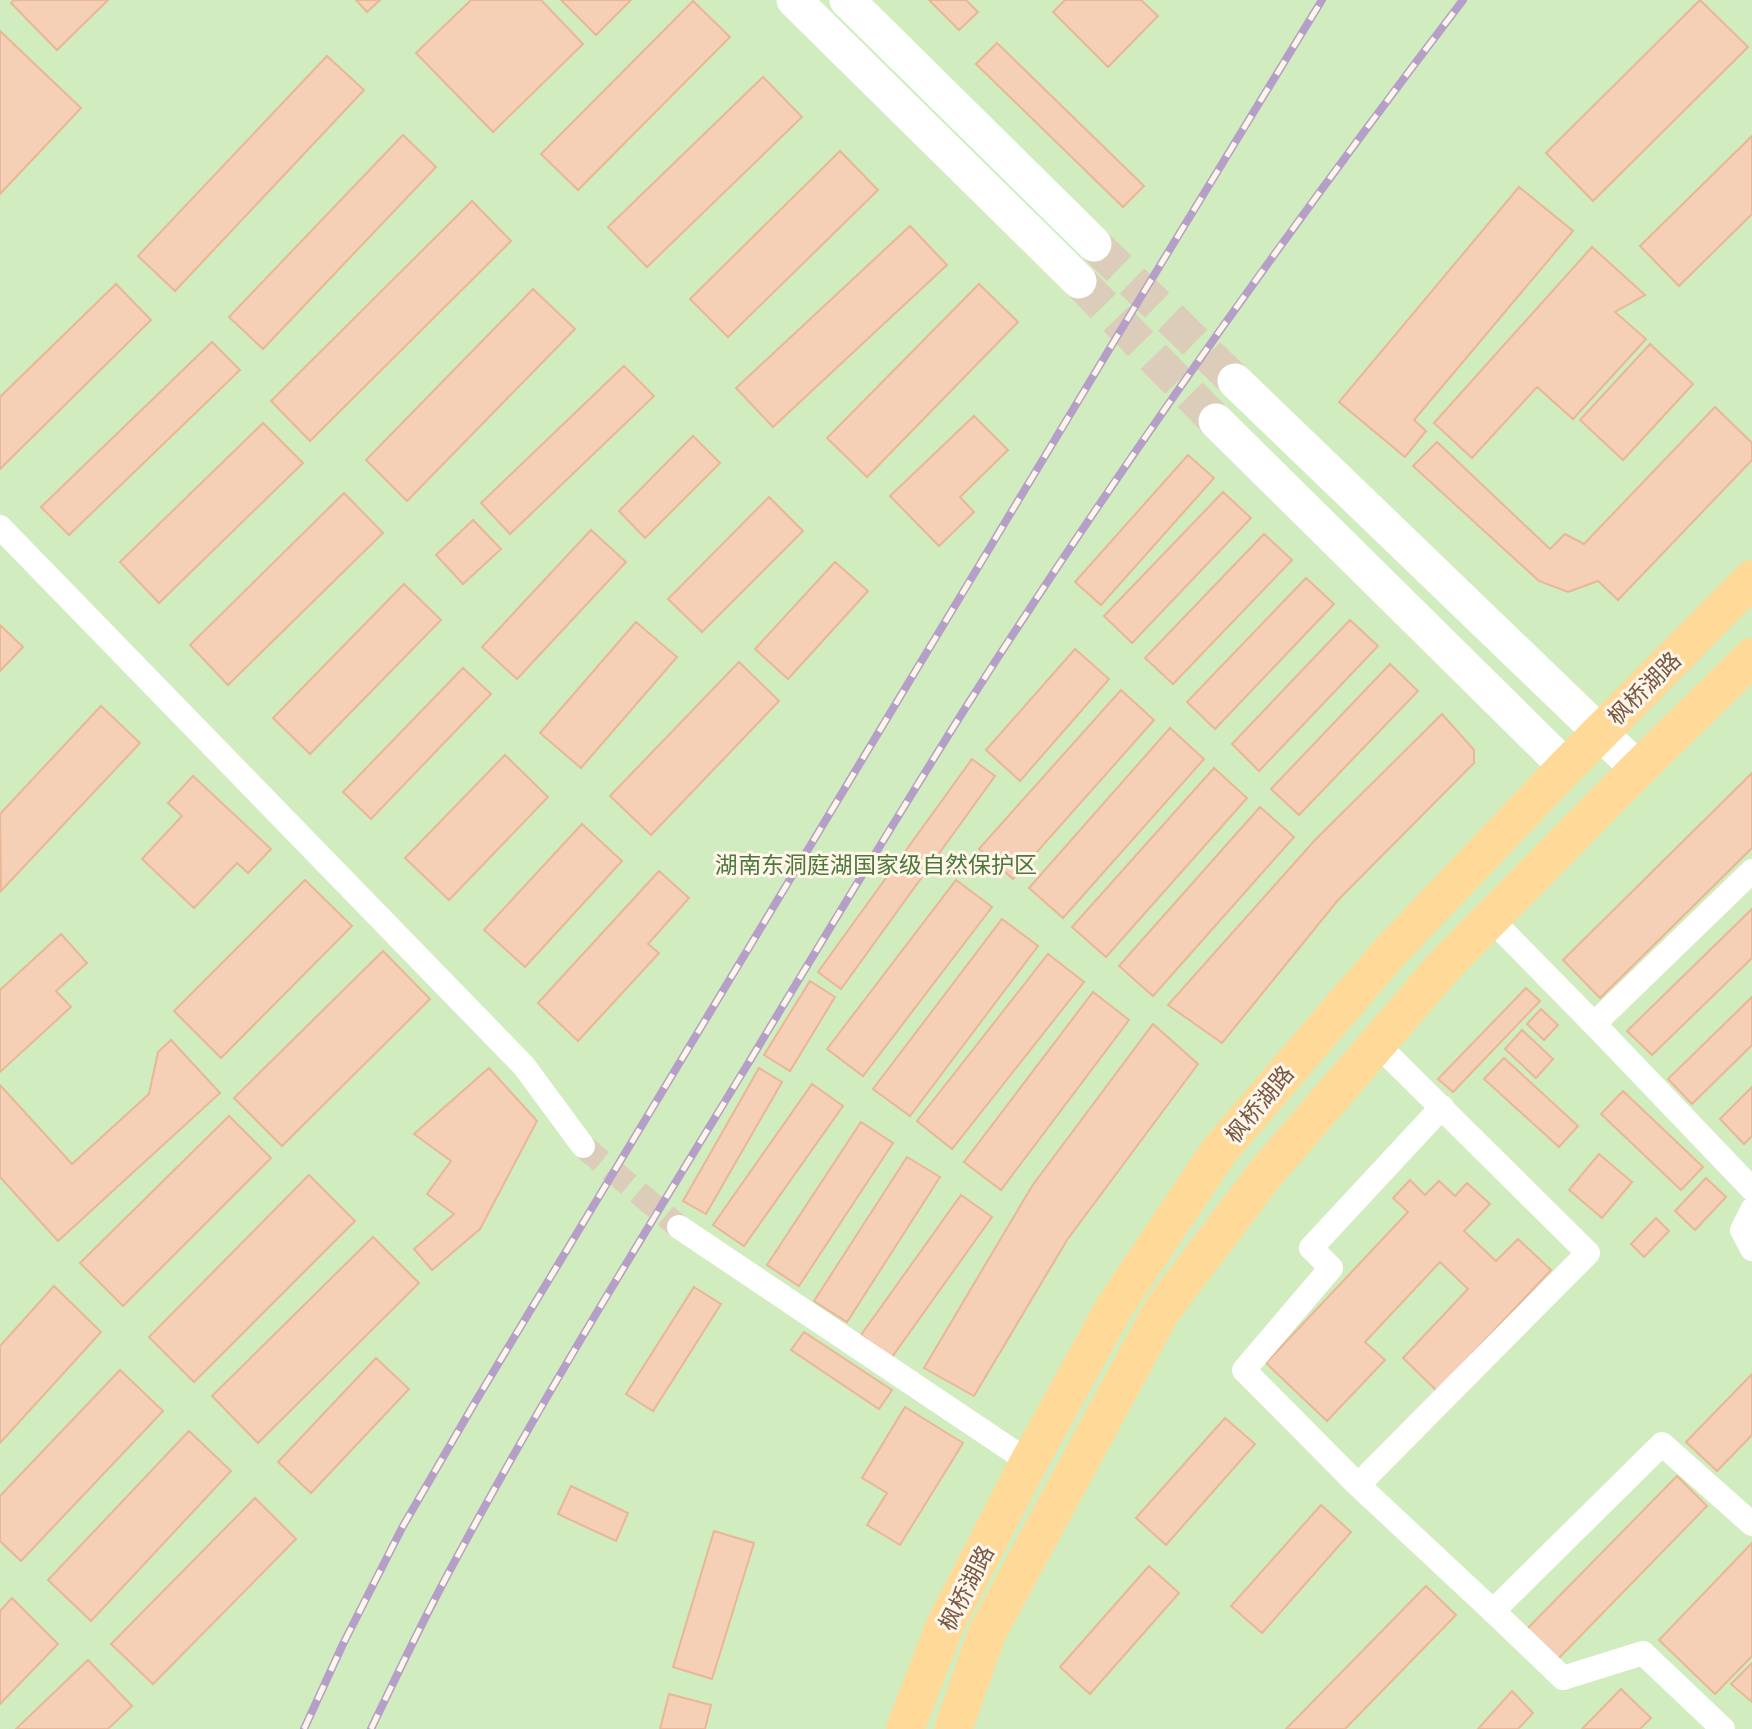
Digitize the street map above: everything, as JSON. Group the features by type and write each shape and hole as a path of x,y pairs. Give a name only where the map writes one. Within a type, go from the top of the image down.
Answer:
{"main road":[{"path":"794,0 1079,281"},
{"path":"848,0 1094,244"},
{"path":"1235,381 1638,769"},
{"path":"1216,421 1566,767"},
{"name":"枫桥湖路","path":"905,1729 945,1625 1029,1462 1115,1306 1219,1151 1387,955 1566,767 1752,579"},
{"name":"枫桥湖路","path":"953,1729 988,1633 1162,1310 1265,1174 1445,965 1752,657"}],"street":[{"path":"0,527 524,1066 583,1146"},
{"path":"1594,1024 1752,871"},
{"path":"1491,919 1752,1189"},
{"path":"1357,1485 1588,1253 1377,1044"},
{"path":"1442,1107 1311,1248 1331,1268 1244,1370 1357,1485 1563,1678 1643,1653 1723,1729"},
{"path":"1752,1209 1742,1230 1752,1249"},
{"path":"679,1227 1029,1462"},
{"path":"1493,1611 1662,1444 1752,1524"}],"green space":[{"name":"湖南东洞庭湖国家级自然保护区","path":"0,0 1752,0 1752,1729 0,1729"}],"building":[{"path":"14,0 108,0 57,50 11,3"},
{"path":"356,0 380,0 367,12"},
{"path":"471,0 541,0 583,44 493,132 416,53"},
{"path":"561,0 631,0 596,35"},
{"path":"929,0 966,0 978,12 959,30"},
{"path":"1065,0 1141,0 1158,16 1108,67 1053,12"},
{"path":"1700,0 1748,47 1593,201 1546,153"},
{"path":"693,1 730,37 578,190 541,154"},
{"path":"0,31 81,108 0,194"},
{"path":"997,43 1144,186 1123,207 976,64"},
{"path":"327,56 364,90 175,291 138,256"},
{"path":"763,77 802,117 647,267 608,227"},
{"path":"403,135 436,167 263,349 229,317"},
{"path":"1752,136 1752,214 1679,286 1640,246"},
{"path":"840,151 878,190 728,337 690,299"},
{"path":"1519,187 1573,231 1414,420 1426,431 1405,457 1339,402"},
{"path":"472,201 511,241 310,441 271,401"},
{"path":"910,226 947,265 773,427 736,388"},
{"path":"1592,247 1645,295 1615,312 1646,339 1573,419 1537,387 1472,458 1434,423"},
{"path":"116,284 151,320 0,469 0,397"},
{"path":"979,284 1018,322 867,477 827,438"},
{"path":"533,289 575,329 407,501 366,460"},
{"path":"212,342 240,370 69,535 41,507"},
{"path":"1650,344 1693,384 1623,460 1580,420"},
{"path":"624,366 654,396 510,534 481,503"},
{"path":"1715,407 1752,443 1752,460 1618,600 1598,581 1568,592 1539,581 1413,466 1437,442 1550,549 1565,534 1584,544"},
{"path":"974,416 1008,450 960,497 974,512 939,546 890,496"},
{"path":"263,423 303,463 159,603 120,562"},
{"path":"693,436 720,463 645,538 619,511"},
{"path":"1188,455 1214,478 1101,605 1075,582"},
{"path":"1223,492 1251,518 1132,643 1104,616"},
{"path":"344,493 383,533 228,685 190,645"},
{"path":"769,497 803,531 702,632 668,599"},
{"path":"473,520 501,549 463,584 436,555"},
{"path":"591,530 626,562 517,679 482,647"},
{"path":"1264,534 1292,560 1173,684 1145,658"},
{"path":"835,562 868,591 788,679 755,649"},
{"path":"1306,578 1334,604 1215,729 1187,702"},
{"path":"404,584 441,620 310,754 273,718"},
{"path":"1350,620 1378,646 1259,771 1232,744"},
{"path":"636,622 677,657 581,768 540,733"},
{"path":"0,625 23,647 0,671"},
{"path":"1075,649 1109,679 1020,781 986,750"},
{"path":"739,662 779,701 651,835 610,796"},
{"path":"1390,664 1418,691 1299,815 1271,789"},
{"path":"463,668 491,694 371,819 343,792"},
{"path":"1121,690 1154,720 1013,879 979,849"},
{"path":"101,706 140,743 1,891 0,814"},
{"path":"1442,714 1474,750 1474,763 1338,900 1222,1043 1168,1005 1315,840"},
{"path":"1170,728 1204,759 1063,918 1029,888"},
{"path":"505,755 548,797 449,900 405,858"},
{"path":"972,759 995,776 841,989 818,972"},
{"path":"1214,768 1247,798 1106,957 1072,927"},
{"path":"1752,773 1752,848 1600,998 1563,960"},
{"path":"193,776 271,849 248,873 237,863 194,908 142,859 182,816 168,803"},
{"path":"1260,807 1294,837 1153,996 1119,966"},
{"path":"582,824 622,861 525,967 484,930"},
{"path":"659,871 689,898 648,944 659,953 578,1041 538,1003"},
{"path":"305,880 352,926 221,1058 174,1011"},
{"path":"956,880 992,907 863,1076 827,1049"},
{"path":"1752,909 1752,958 1652,1055 1627,1031"},
{"path":"1002,919 1038,946 910,1116 873,1089"},
{"path":"61,934 87,963 56,991 71,1007 0,1072 0,990"},
{"path":"383,951 430,999 282,1146 234,1098"},
{"path":"1048,954 1084,982 952,1149 917,1121"},
{"path":"810,981 835,997 790,1071 764,1055"},
{"path":"1526,988 1540,1001 1453,1092 1438,1079"},
{"path":"1093,992 1129,1020 1001,1190 964,1162"},
{"path":"1752,997 1752,1045 1692,1104 1668,1079"},
{"path":"1541,1009 1558,1025 1544,1040 1527,1024"},
{"path":"1153,1024 1198,1064 1067,1240 974,1396 924,1368 1032,1186"},
{"path":"1522,1030 1553,1059 1536,1078 1505,1049"},
{"path":"171,1040 220,1093 58,1241 0,1177 0,1085 72,1164 149,1094 158,1052"},
{"path":"1504,1058 1578,1126 1559,1147 1484,1079"},
{"path":"489,1068 537,1121 480,1229 432,1270 414,1249 454,1214 427,1194 451,1161 414,1134"},
{"path":"759,1068 782,1082 706,1214 683,1201"},
{"path":"812,1084 843,1106 744,1246 713,1225"},
{"path":"1752,1087 1752,1136 1744,1144 1720,1119"},
{"path":"1623,1091 1703,1167 1681,1190 1601,1114"},
{"path":"229,1116 271,1158 123,1306 80,1263"},
{"path":"861,1122 893,1143 799,1286 767,1265"},
{"path":"1599,1154 1632,1182 1602,1218 1569,1190"},
{"path":"907,1157 940,1177 847,1322 814,1301"},
{"path":"309,1175 355,1221 194,1382 149,1337"},
{"path":"1706,1178 1726,1197 1695,1230 1675,1211"},
{"path":"1410,1180 1425,1195 1439,1181 1455,1196 1467,1183 1490,1204 1464,1231 1496,1261 1518,1239 1551,1270 1437,1391 1403,1358 1468,1289 1440,1262 1365,1342 1385,1360 1327,1421 1266,1363 1408,1212 1393,1198"},
{"path":"961,1195 992,1217 892,1357 861,1335"},
{"path":"1656,1218 1669,1231 1644,1257 1631,1244"},
{"path":"373,1237 419,1283 258,1443 212,1396"},
{"path":"54,1286 101,1332 0,1443 0,1346"},
{"path":"694,1287 721,1304 653,1411 626,1394"},
{"path":"804,1332 892,1390 879,1409 791,1350"},
{"path":"376,1358 409,1389 311,1493 278,1462"},
{"path":"120,1370 163,1411 21,1561 0,1541 0,1496"},
{"path":"1752,1374 1752,1435 1717,1471 1686,1442"},
{"path":"905,1407 963,1443 900,1545 867,1525 887,1493 862,1478"},
{"path":"1225,1418 1255,1444 1166,1545 1136,1518"},
{"path":"189,1431 231,1471 91,1621 48,1580"},
{"path":"1677,1476 1707,1506 1555,1662 1524,1632"},
{"path":"571,1486 628,1513 616,1541 558,1514"},
{"path":"255,1498 296,1539 153,1684 111,1644"},
{"path":"1321,1505 1351,1532 1262,1633 1231,1606"},
{"path":"714,1531 754,1543 712,1679 673,1667"},
{"path":"1752,1543 1752,1656 1715,1694 1659,1640"},
{"path":"1149,1566 1179,1593 1090,1694 1060,1667"},
{"path":"1426,1586 1456,1615 1345,1729 1286,1729"},
{"path":"12,1598 58,1644 0,1704 0,1611"},
{"path":"88,1660 132,1706 108,1729 16,1729"},
{"path":"1752,1663 1752,1702 1731,1684"},
{"path":"1621,1689 1651,1718 1640,1729 1582,1729"},
{"path":"1512,1691 1533,1713 1518,1729 1478,1729"},
{"path":"669,1694 711,1705 705,1729 660,1729"}],"tunnel":[{"path":"1094,244 1235,381"},
{"path":"1079,281 1216,421"},
{"path":"583,1146 679,1227"}],"railway":[{"path":"304,1729 343,1644 403,1526 474,1404 1322,0"},
{"path":"371,1729 449,1572 557,1381 631,1255 966,707 1207,348 1463,0"}]}
